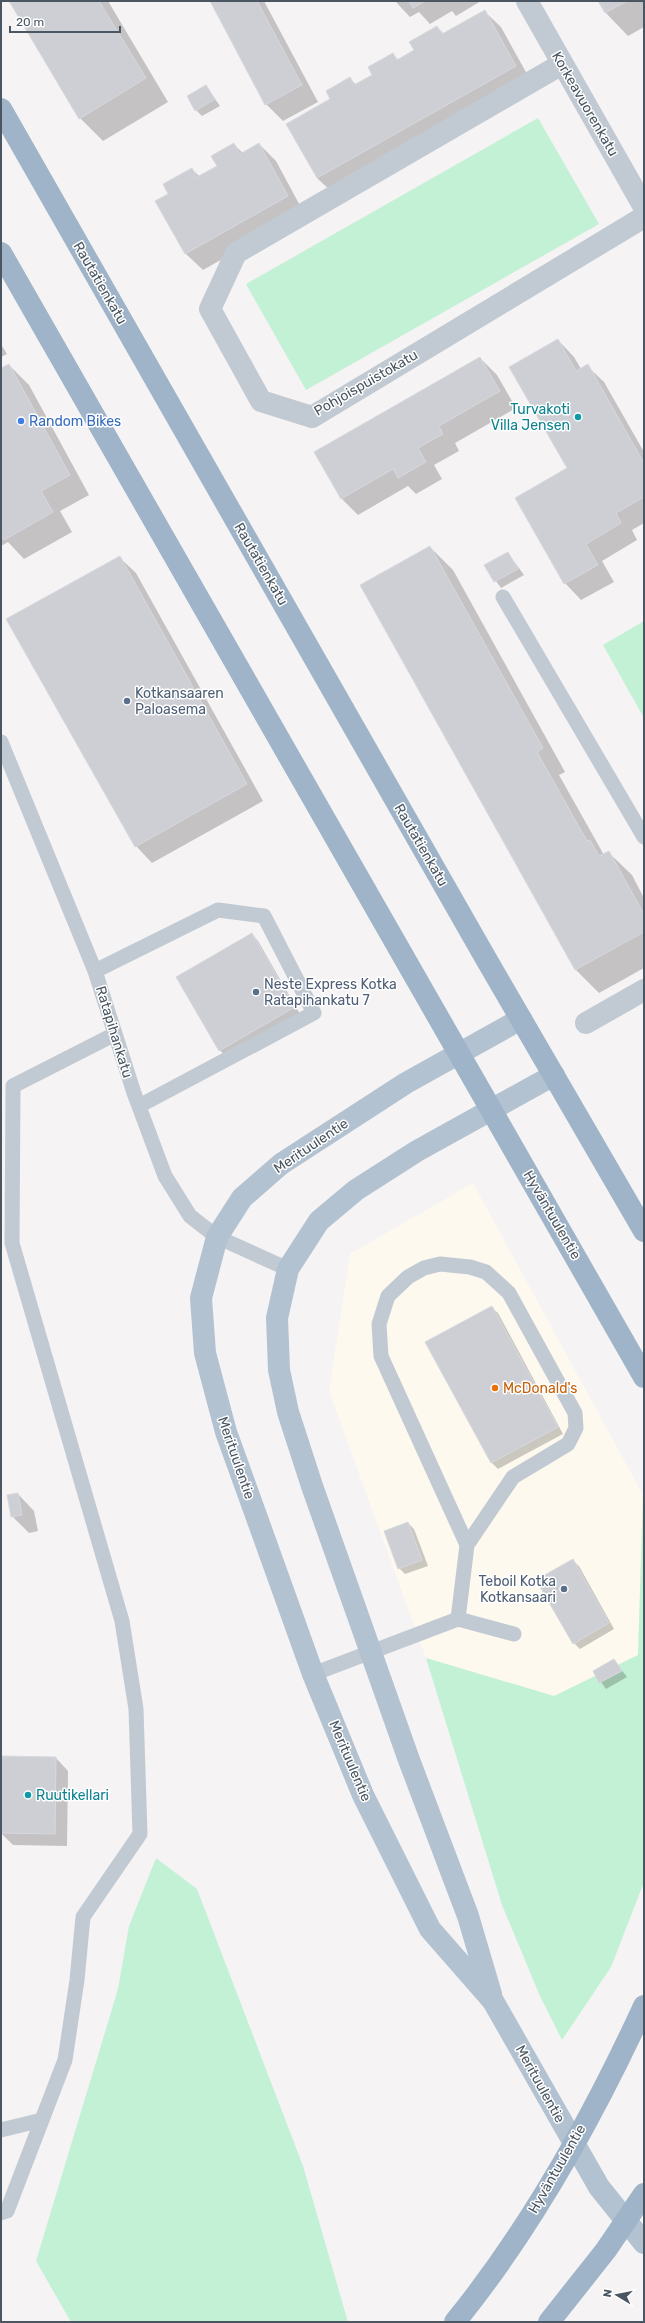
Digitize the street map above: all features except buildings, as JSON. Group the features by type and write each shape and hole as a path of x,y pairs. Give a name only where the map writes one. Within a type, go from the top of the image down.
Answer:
{"highway":[{"name":"Rautatienkatu","path":"1,109 521,1018"},
{"path":"1,253 459,1054"},
{"path":"521,1018 644,1231"},
{"name":"Hyväntuulentie","path":"459,1054 644,1377"},
{"name":"Hyväntuulentie","path":"455,2322 476,2297 543,2196 616,2067 644,2006"},
{"path":"549,2322 606,2250 644,2194"}],"main road":[{"name":"Merituulentie","path":"521,1018 406,1083 281,1164 242,1198 218,1237 200,1298 205,1353 226,1432 314,1674 363,1795 430,1929 493,2001 599,2187 644,2243"},
{"name":"Merituulentie","path":"493,2001 468,1916 370,1652 312,1486 288,1412 281,1377 278,1318 288,1269 319,1220 356,1190 417,1151 554,1075"}],"street":[{"name":"Korkeavuorenkatu","path":"527,1 644,207"},
{"name":"Pohjoispuistokatu","path":"562,64 236,253 210,309 261,401 312,417 644,218"},
{"path":"586,1023 644,990"}],"lane":[{"path":"504,597 644,837"},
{"name":"Ratapihankatu","path":"1,742 95,971 139,1106 165,1176 190,1216 218,1237 288,1269"},
{"path":"95,971 218,910 264,916 314,1013 139,1106"},
{"path":"1,2213 7,2211 65,2060 77,1980 83,1917 140,1834 136,1708 122,1621 12,1243 13,1086 115,1034"},
{"path":"458,1619 467,1545 513,1477 568,1444 576,1428 574,1413 509,1293 486,1272 470,1267 440,1264 424,1268 408,1277 388,1296 379,1324 381,1356 467,1545"},
{"path":"314,1674 458,1619 514,1634"},
{"path":"1,2130 21,2127 42,2120"}],"shaded area":[{"path":"473,1183 643,1495 638,1655 554,1696 426,1658 329,1391 350,1254"}],"green space":[{"path":"538,118 599,224 306,390 246,284"},
{"path":"644,621 644,718 603,645"},
{"path":"643,1495 644,1882 611,1967 562,2040 540,1996 502,1905 426,1658 554,1696 638,1655"},
{"path":"156,1858 197,1889 303,2166 348,2322 71,2322 36,2261 118,1989 129,1926"}],"place":[{"name":"Turvakoti Villa Jensen","path":"578,417"},
{"name":"Random Bikes","path":"21,421"},
{"name":"Kotkansaaren Paloasema","path":"127,701"},
{"name":"Neste Express Kotka Ratapihankatu 7","path":"256,992"},
{"name":"McDonald's","path":"495,1388"},
{"name":"Teboil Kotka Kotkansaari","path":"564,1589"},
{"name":"Ruutikellari","path":"28,1795"}]}
